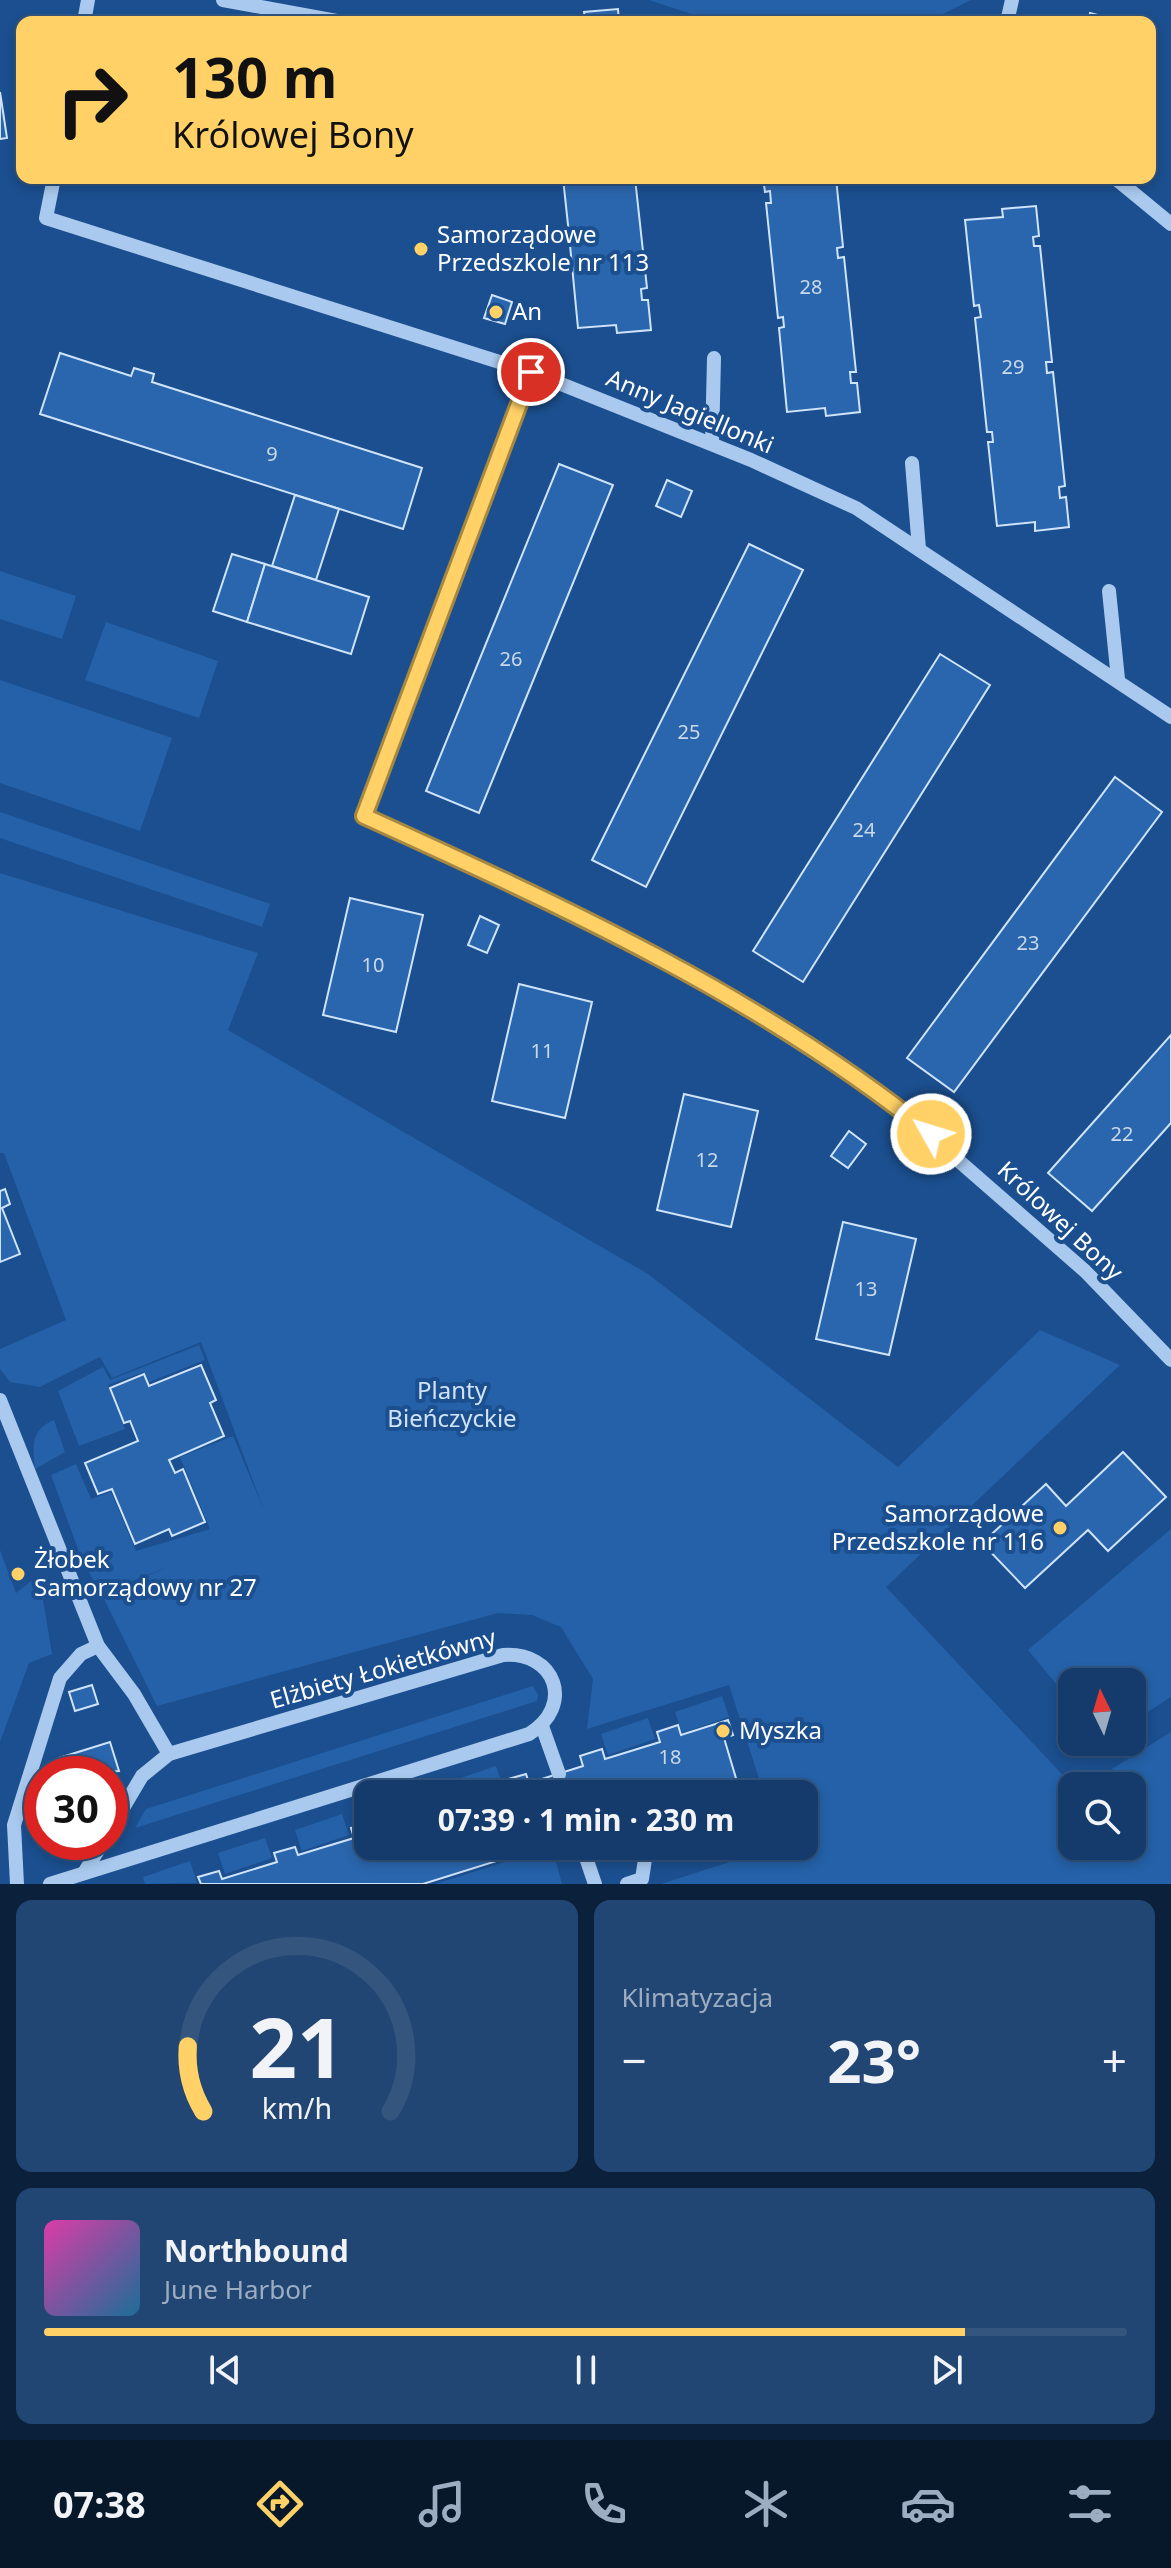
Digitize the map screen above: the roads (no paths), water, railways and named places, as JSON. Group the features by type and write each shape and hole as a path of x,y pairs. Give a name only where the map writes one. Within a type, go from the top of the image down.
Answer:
{"street":[{"path":"223,0 310,16"},
{"name":"Anny Jagiellonki","path":"53,184 46,218 531,372 712,443 856,508 1171,717"},
{"path":"1122,184 1171,224"},
{"path":"712,443 714,358"},
{"name":"Królowej Bony","path":"531,372 364,816 631,940 694,976 889,1100 1085,1271 1171,1360"},
{"path":"912,463 919,549"},
{"path":"1109,591 1118,679"},
{"path":"0,1400 98,1646 134,1694 169,1754"},
{"path":"17,1884 14,1825 60,1678 81,1654 98,1646"},
{"name":"Elżbiety Łokietkówny","path":"128,1800 142,1776 169,1754 517,1654 543,1665 551,1676 555,1704 542,1726"},
{"path":"50,1884 529,1734 542,1726 559,1774"},
{"path":"84,1873 92,1860"},
{"path":"587,1860 595,1884"},
{"path":"627,1884 642,1879 645,1860"}],"tunnel":[{"path":"559,1774 561,1780"}],"place":[{"name":"Samorządowe Przedszkole nr 113","path":"421,249"},
{"name":"An","path":"496,312"},
{"name":"Samorządowe Przedszkole nr 116","path":"1060,1528"},
{"name":"Żłobek Samorządowy nr 27","path":"18,1574"},
{"name":"Myszka","path":"723,1731"}],"park label":[{"name":"Planty Bieńczyckie","path":"452,1405"}]}
